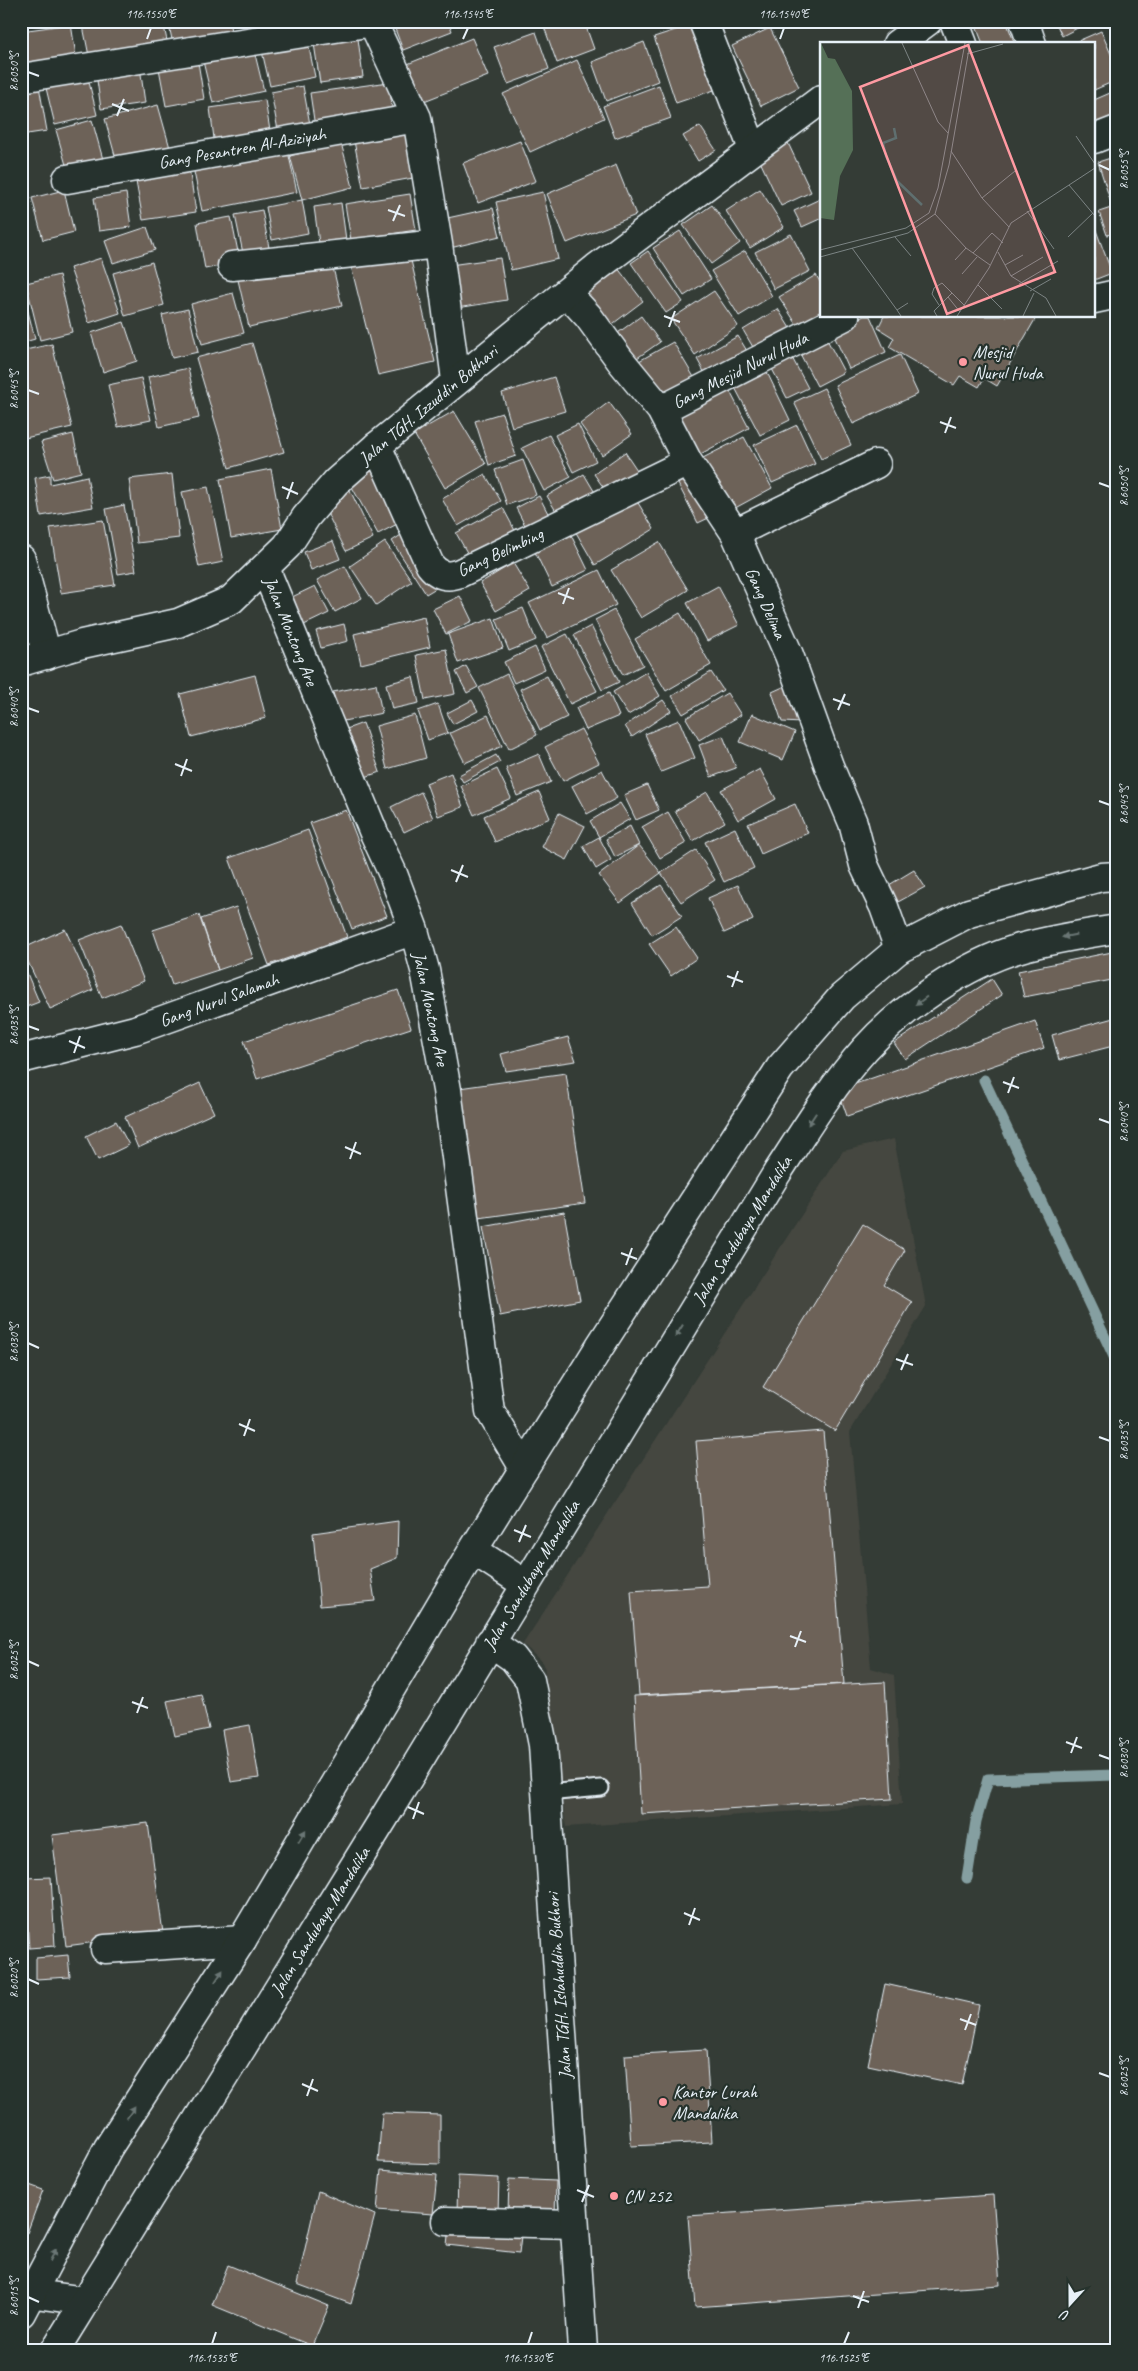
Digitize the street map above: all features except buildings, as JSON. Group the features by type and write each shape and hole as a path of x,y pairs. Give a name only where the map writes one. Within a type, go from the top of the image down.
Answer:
{"street":[{"path":"21,78 372,21 416,118 438,244 456,380"},
{"path":"703,21 753,149"},
{"path":"901,42 928,21"},
{"path":"954,21 962,42"},
{"path":"1024,21 1031,42"},
{"name":"Jalan TGH. Izzuddin Bokhari","path":"21,662 90,642 178,623 231,600 287,546 306,517 336,482 377,446 596,268 820,100"},
{"name":"Gang Pesantren Al-Aziziyah","path":"67,179 416,118"},
{"path":"1096,138 1117,130"},
{"path":"232,266 438,244"},
{"name":"Gang Delima","path":"567,293 588,316 620,360 661,410 688,462 735,533 789,655 828,766 853,823 864,865 884,907 899,949"},
{"path":"1096,299 1117,294"},
{"name":"Gang Mesjid Nurul Huda","path":"661,410 841,318"},
{"name":"Gang Belimbing","path":"377,446 430,565 441,574 452,576 688,462"},
{"path":"735,533 876,464"},
{"path":"21,559 47,655"},
{"name":"Jalan Montong Are","path":"265,568 374,833 393,874 414,930 425,970 439,1038 490,1411 524,1468"},
{"path":"86,2301 25,2299 108,2148 242,1940 473,1550 600,1346 780,1068 842,997 899,949 969,913 1101,877 1117,876"},
{"name":"Jalan Sandubaya Mandalika","path":"55,2350 777,1173 825,1099 865,1049 918,1004 948,982 983,962 1019,948 1070,936 1117,929"},
{"name":"Gang Nurul Salamah","path":"21,1059 135,1030 414,930"},
{"path":"473,1550 525,1584"},
{"name":"Jalan TGH. Islahuddin Bukhori","path":"490,1642 513,1658 530,1680 543,1745 583,2350"},
{"path":"105,1949 242,1940"},
{"path":"446,2222 574,2224"}],"lane":[{"path":"547,1794 600,1788"}],"shaded area":[{"path":"894,1139 926,1306 850,1432 871,1668 894,1675 902,1804 566,1827 544,1664 523,1644 843,1151"}],"waterway":[{"path":"984,1080 1117,1363"},
{"path":"967,1878 976,1821 988,1779 1116,1775 1117,1773"}],"place":[{"name":"Mesjid Nurul Huda","path":"963,362"},
{"name":"Kantor Lurah Mandalika","path":"663,2102"},
{"name":"CN 252","path":"614,2196"}]}
